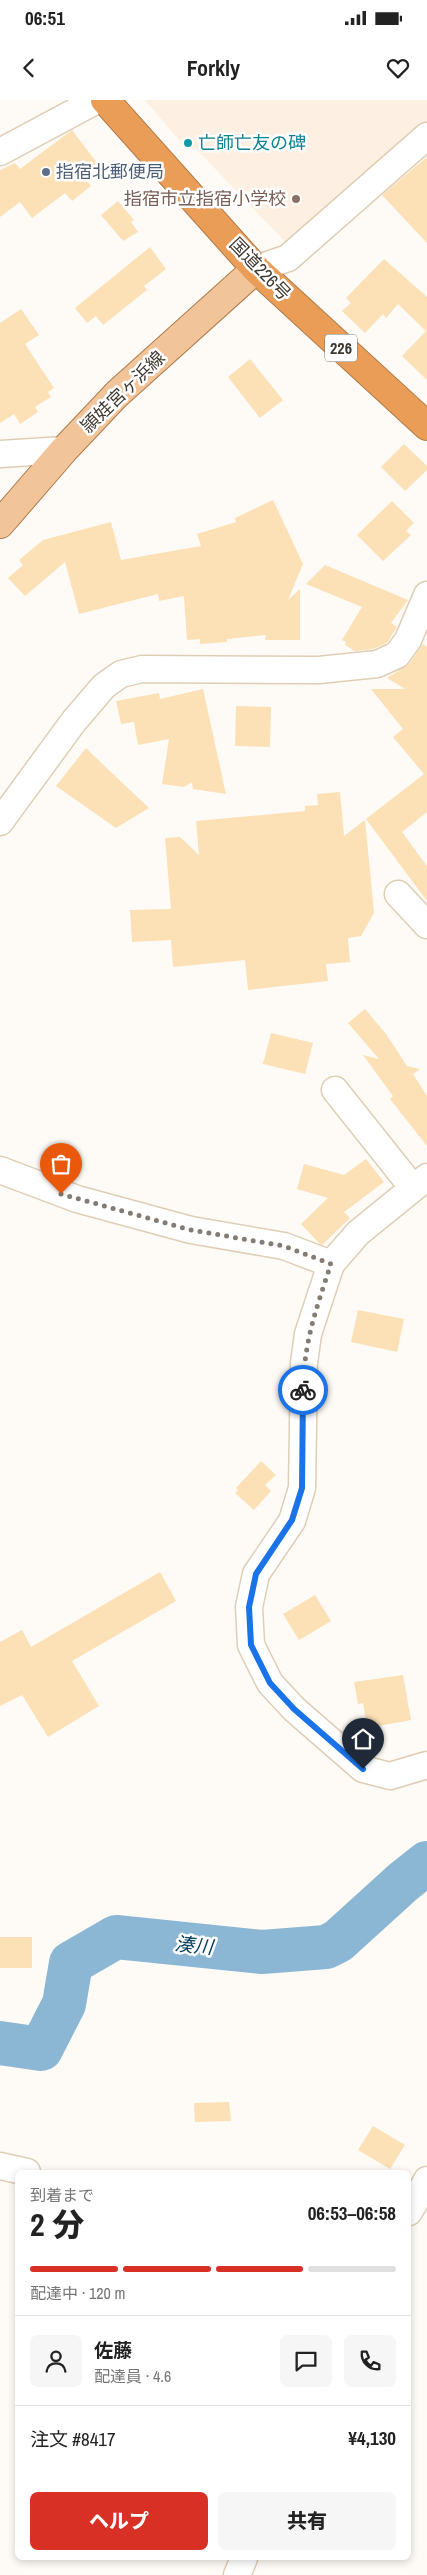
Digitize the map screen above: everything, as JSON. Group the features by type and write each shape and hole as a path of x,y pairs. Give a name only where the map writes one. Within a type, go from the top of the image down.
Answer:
{"highway":[{"name":"国道226号","path":"105,100 256,269 427,426"}],"main road":[{"name":"頴娃宮ヶ浜線","path":"0,524 64,450 117,394 256,269"}],"street":[{"path":"0,152 97,100"},
{"path":"256,269 288,258 427,136"},
{"path":"0,454 64,450"},
{"path":"0,822 74,721 104,686 121,674 142,669 319,670 377,664 397,655 403,647 427,595"},
{"path":"398,894 427,925"},
{"path":"335,1090 420,1183 358,1233 331,1264 308,1334 304,1362 302,1488 292,1520 256,1574 249,1607 251,1645 270,1683 294,1709 363,1769 390,1776 427,1765"},
{"path":"0,1170 77,1199 191,1230 284,1246 331,1264"},
{"path":"0,2166 18,2170"},
{"path":"411,2208 427,2180"},
{"path":"237,2575 243,2560"}],"shaded area":[{"name":"指宿市立指宿小学校","path":"145,100 427,100 427,127 292,249 196,149 186,148"}],"building":[{"name":"指宿北郵便局","path":"72,130 100,167 85,178 91,186 72,201 65,193 32,218 20,202 0,217 0,170 15,163 20,169"},
{"path":"427,157 427,243 382,195"},
{"path":"118,201 134,220 131,222 138,232 123,241 101,215"},
{"path":"150,247 166,269 144,286 147,290 103,325 96,316 87,323 75,308"},
{"path":"384,259 427,297 427,380 402,356 426,331 398,304 386,318 383,314 365,333 342,311 351,303 346,298"},
{"path":"21,309 39,335 25,344 54,388 48,392 51,397 35,407 38,412 20,424 14,414 0,423 0,323"},
{"path":"250,359 283,400 260,418 228,377"},
{"path":"404,444 427,466 427,470 405,491 381,467"},
{"path":"273,500 303,564 288,600 300,589 300,640 265,640 266,635 227,639 227,642 200,644 200,639 187,640 184,596 159,601 158,594 79,614 65,562 25,596 8,578 23,565 19,560 43,540 111,522 121,560 201,546 197,534 236,522 235,518"},
{"path":"392,501 414,523 406,531 411,535 383,561 357,535"},
{"path":"325,565 408,600 391,623 397,627 387,643 373,649 355,651 345,645 346,642 342,640 362,607 306,584"},
{"path":"423,644 427,647 427,812 402,832 427,866 427,901 366,819 424,774 393,737 403,729 371,689 405,689 387,678 409,664"},
{"path":"203,689 226,794 193,789 192,782 184,787 162,784 169,739 138,745 134,722 121,724 116,701 159,693 160,699"},
{"path":"236,706 271,707 270,747 235,746"},
{"path":"86,748 149,808 116,828 56,786"},
{"path":"340,792 344,836 365,820 374,913 361,936 348,938 350,962 326,964 328,981 248,990 245,960 173,967 171,940 132,942 130,910 171,909 165,838 180,837 199,855 196,821 305,811 305,806 318,805 317,794"},
{"path":"365,1009 386,1034 407,1066 420,1069 413,1074 427,1096 427,1146 390,1099 393,1096 363,1055 379,1059 348,1023"},
{"path":"271,1033 313,1043 305,1074 263,1064"},
{"path":"366,1159 384,1182 344,1212 350,1218 322,1245 320,1244 301,1224 328,1198 297,1189 304,1164 344,1175"},
{"path":"358,1310 404,1319 397,1352 351,1342"},
{"path":"261,1461 276,1475 265,1485 271,1491 254,1510 235,1493 238,1490 236,1488"},
{"path":"160,1572 176,1601 72,1661 99,1706 48,1737 22,1695 0,1706 0,1642 22,1630 31,1647"},
{"path":"315,1595 331,1621 299,1640 283,1614"},
{"path":"403,1675 411,1720 367,1728 363,1703 358,1704 354,1682"},
{"path":"0,1937 32,1937 32,1968 0,1968"},
{"path":"229,2102 231,2121 195,2122 194,2103"},
{"path":"373,2126 405,2145 390,2169 358,2150"}],"waterway":[{"name":"湊川","path":"0,2043 41,2049 64,2004 71,1963 116,1937 262,1952 326,1947 338,1941 403,1882 427,1863"}],"way so far":[{"path":"61,1194 191,1230 284,1246 331,1264 308,1334 303,1390"}],"place":[{"name":"亡師亡友の碑","path":"188,143"},
{"name":"指宿北郵便局","path":"46,172"},
{"name":"指宿市立指宿小学校","path":"296,199"}],"route":[{"path":"303,1390 302,1488 292,1520 256,1574 249,1607 251,1645 270,1683 294,1709 363,1769"}]}
